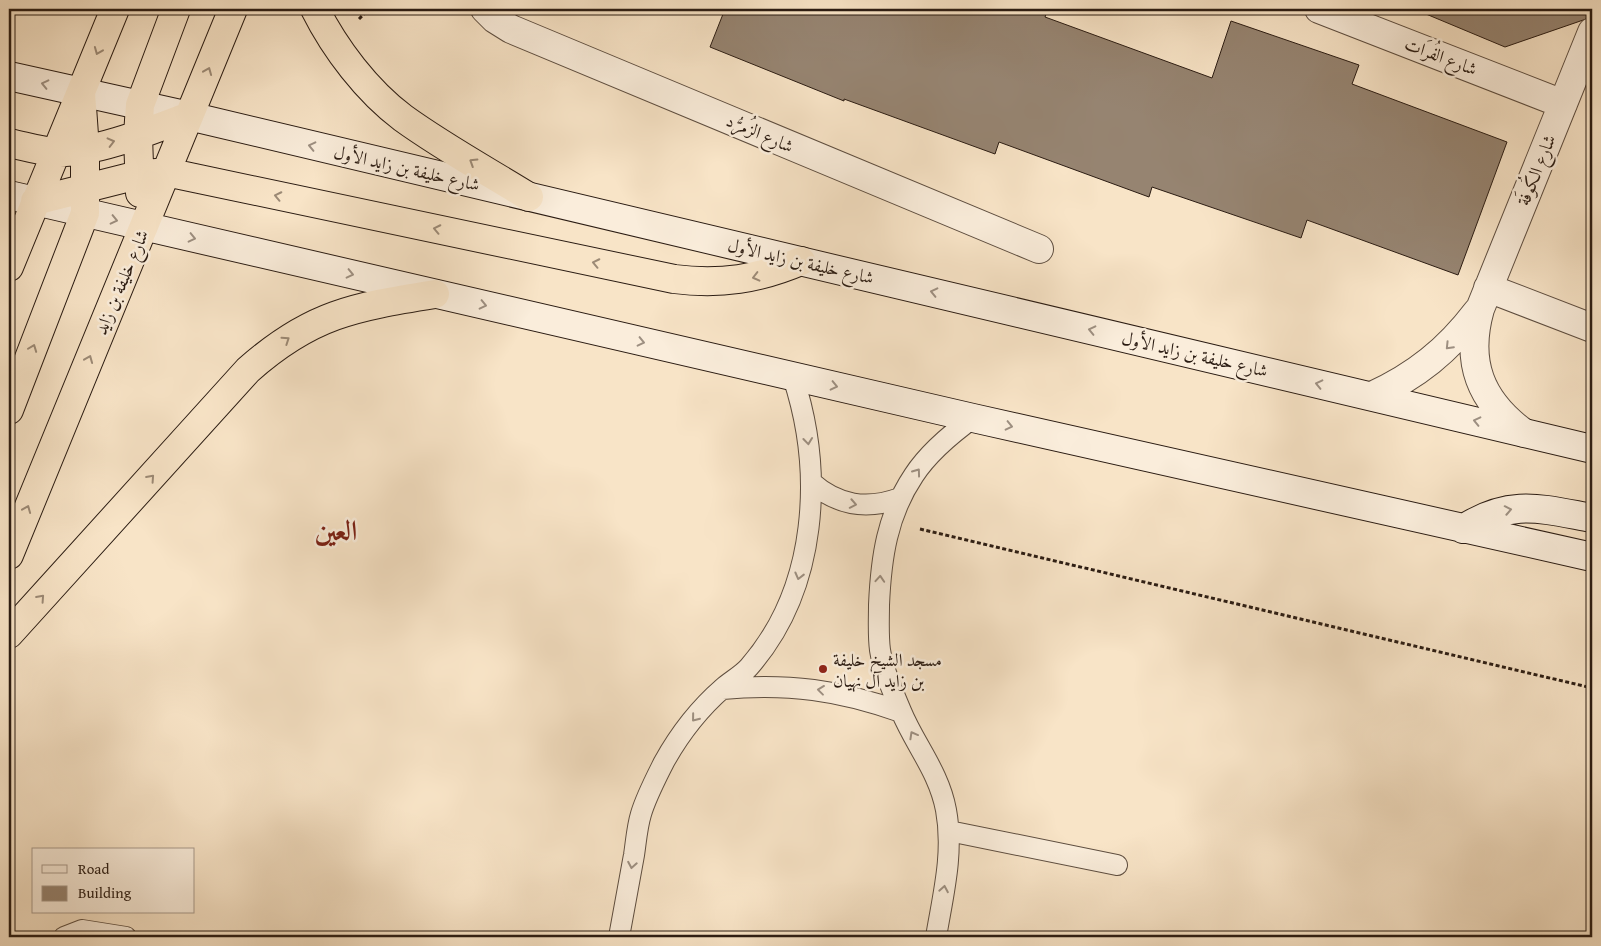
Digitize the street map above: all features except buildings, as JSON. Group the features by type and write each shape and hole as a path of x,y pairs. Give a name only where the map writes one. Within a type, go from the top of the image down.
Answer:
{"highway":[{"path":"9,267 115,9"},
{"path":"144,227 138,175 140,105 176,9"},
{"name":"شارع خليفة بن زايد","path":"9,554 233,9"},
{"path":"315,9 326,31 354,69 402,117 529,197"},
{"path":"9,410 85,200 85,149 80,93"},
{"path":"9,143 55,152 85,149 138,136 189,116"},
{"path":"85,200 138,175 166,172 674,280 724,282 751,279 776,272 801,261"},
{"path":"9,634 248,370 270,351 320,321 354,308 435,294"}],"main road":[{"name":"شارع الزُمرُّد","path":"485,9 495,19 511,29 1039,249"},
{"name":"شارع الفُرَات","path":"1319,9 1563,104"},
{"name":"شارع الكُوفَة","path":"1524,433 1508,421 1494,406 1483,388 1476,369 1473,348 1474,328 1484,298 1592,32"},
{"name":"شارع خليفة بن زايد الأول","path":"9,76 189,116 1592,449"},
{"path":"9,195 35,201 85,200 144,227 973,418 1592,557"},
{"name":"شارع الكُوفَة","path":"1372,396 1398,384 1444,352 1484,298"},
{"path":"1484,298 1592,328"},
{"path":"1463,528 1477,520 1514,509 1550,509 1592,518"}],"lane":[{"path":"619,937 641,814 664,762 680,736 722,689 748,669 767,646 782,620 795,591 803,560 811,482 807,429 793,376"},
{"path":"936,937 948,861 949,831 940,785 901,712 880,650 880,581 883,548 890,522 900,498 914,474 931,453 951,434 973,418"},
{"path":"811,482 823,493 853,505 869,506 900,498"},
{"path":"722,689 758,686 796,687 831,691 867,700 901,712"},
{"path":"949,831 1117,865"},
{"path":"64,937 82,930 126,937"}],"path":[{"path":"890,522 1592,688"}],"place":[{"name":"مسجد الشيخ خليفة بن زايد آل نهيان","path":"823,669"}],"district":[{"name":"العين","path":"336,529"}]}
